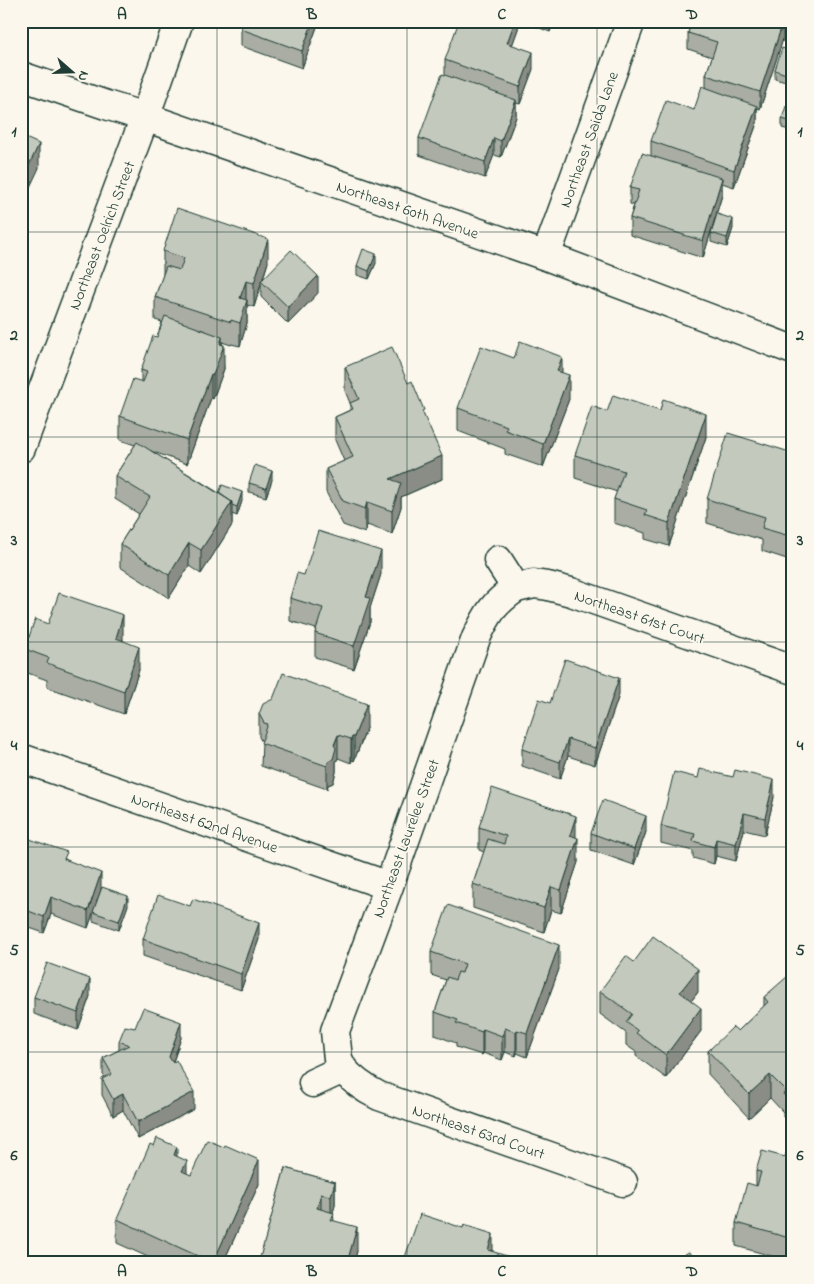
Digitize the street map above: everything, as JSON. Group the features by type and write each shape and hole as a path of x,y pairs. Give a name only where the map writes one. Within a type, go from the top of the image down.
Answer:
{"street":[{"name":"Northeast Oelrich Street","path":"21,448 179,21"},
{"name":"Northeast Saida Lane","path":"546,256 631,21"},
{"name":"Northeast 60th Avenue","path":"21,76 546,256 793,350"},
{"path":"498,560 516,588"},
{"name":"Northeast 61st Court","path":"516,588 534,584 571,592 793,670"},
{"name":"Northeast Laurelee Street","path":"343,1069 338,1059 335,1030 389,886 476,638 488,613 501,598 516,588"},
{"name":"Northeast 62nd Avenue","path":"21,758 389,886"},
{"path":"313,1083 343,1069"},
{"name":"Northeast 63rd Court","path":"343,1069 351,1079 379,1096 623,1182"}],"building":[{"path":"244,21 313,21 302,51 241,29"},
{"path":"459,21 515,21 507,43 533,52 520,87 445,60"},
{"path":"692,21 783,22 760,92 706,75 717,42 688,33"},
{"path":"782,48 793,51 786,74 775,70"},
{"path":"442,74 516,100 501,141 494,138 485,162 419,138"},
{"path":"702,86 757,106 734,170 651,141 666,100 694,110"},
{"path":"786,106 793,108 793,122 782,119"},
{"path":"21,136 39,144 21,182"},
{"path":"642,153 722,178 703,241 630,218 639,190 630,188"},
{"path":"177,208 268,239 254,283 246,281 240,298 247,300 240,323 231,320 231,322 155,297 166,266 180,270 184,258 163,251"},
{"path":"717,214 733,219 727,238 711,233"},
{"path":"363,249 376,254 369,271 357,266"},
{"path":"291,250 318,276 288,307 261,281"},
{"path":"165,316 222,337 220,344 224,345 213,375 211,374 187,440 120,416 133,379 143,382 147,372 141,370 153,336 157,337"},
{"path":"520,341 562,357 557,371 569,375 543,444 505,430 507,426 458,408 481,346 514,358"},
{"path":"392,347 408,383 412,381 424,410 422,411 442,456 390,479 401,483 392,511 367,502 365,509 343,501 326,469 353,457 335,417 353,409 350,403 359,399 345,367"},
{"path":"613,395 660,411 663,399 706,414 669,523 645,515 647,510 614,499 624,471 575,455 592,406 607,412"},
{"path":"728,433 793,453 793,537 762,528 765,517 707,499"},
{"path":"137,442 232,502 201,550 189,543 169,575 120,544 150,497 115,476"},
{"path":"255,465 272,471 266,488 249,483"},
{"path":"222,485 242,492 237,507 219,493"},
{"path":"318,531 381,551 366,597 370,598 354,646 315,633 323,608 290,598 297,573 304,575"},
{"path":"59,593 123,615 116,638 139,647 124,691 47,663 49,658 25,649 35,619 48,624"},
{"path":"565,659 619,678 595,748 568,739 560,762 522,749 539,699 550,703"},
{"path":"283,673 367,704 354,737 351,739 338,735 334,745 336,748 333,759 328,762 327,766 261,743 268,724 264,723 259,714 263,704 273,699"},
{"path":"700,769 733,777 735,770 774,780 765,818 744,813 736,844 716,839 714,847 693,841 695,834 661,826 674,772 698,778"},
{"path":"492,788 576,816 570,835 578,838 561,890 551,887 544,908 473,884 488,839 504,844 506,836 479,827"},
{"path":"603,800 646,816 634,849 591,833"},
{"path":"21,836 67,852 64,859 101,873 88,911 51,897 44,917 21,908"},
{"path":"102,887 128,896 119,921 93,912"},
{"path":"158,895 190,906 193,899 259,923 241,974 143,939"},
{"path":"448,905 559,945 527,1033 505,1028 502,1036 483,1029 482,1032 456,1023 458,1020 435,1012 447,977 455,980 458,972 462,973 465,964 431,952"},
{"path":"653,936 698,969 680,992 701,1008 666,1055 636,1033 638,1031 626,1022 632,1014 600,991 626,956 634,962"},
{"path":"47,963 90,979 78,1013 34,997"},
{"path":"788,976 793,976 793,1104 783,1094 786,1091 770,1075 749,1094 708,1051 733,1027 738,1031 768,1002 764,997"},
{"path":"143,1008 181,1022 169,1057 173,1063 176,1060 194,1092 138,1122 123,1094 113,1099 102,1079 112,1074 103,1058 129,1045 119,1041 125,1026 135,1028"},
{"path":"157,1138 177,1147 174,1155 187,1161 182,1171 191,1175 207,1140 224,1147 225,1145 259,1160 213,1263 117,1219 150,1144 154,1146"},
{"path":"788,1148 793,1150 793,1239 736,1223 747,1183 757,1186 761,1172 756,1171 762,1151 785,1157"},
{"path":"285,1168 335,1182 331,1196 321,1194 317,1208 334,1213 331,1220 357,1227 347,1263 264,1263 259,1261"},
{"path":"420,1214 463,1228 464,1225 493,1234 488,1250 516,1259 515,1263 411,1263 404,1260"},
{"path":"689,1252 695,1263 669,1263"},
{"path":"710,1259 712,1263 702,1263"}]}
